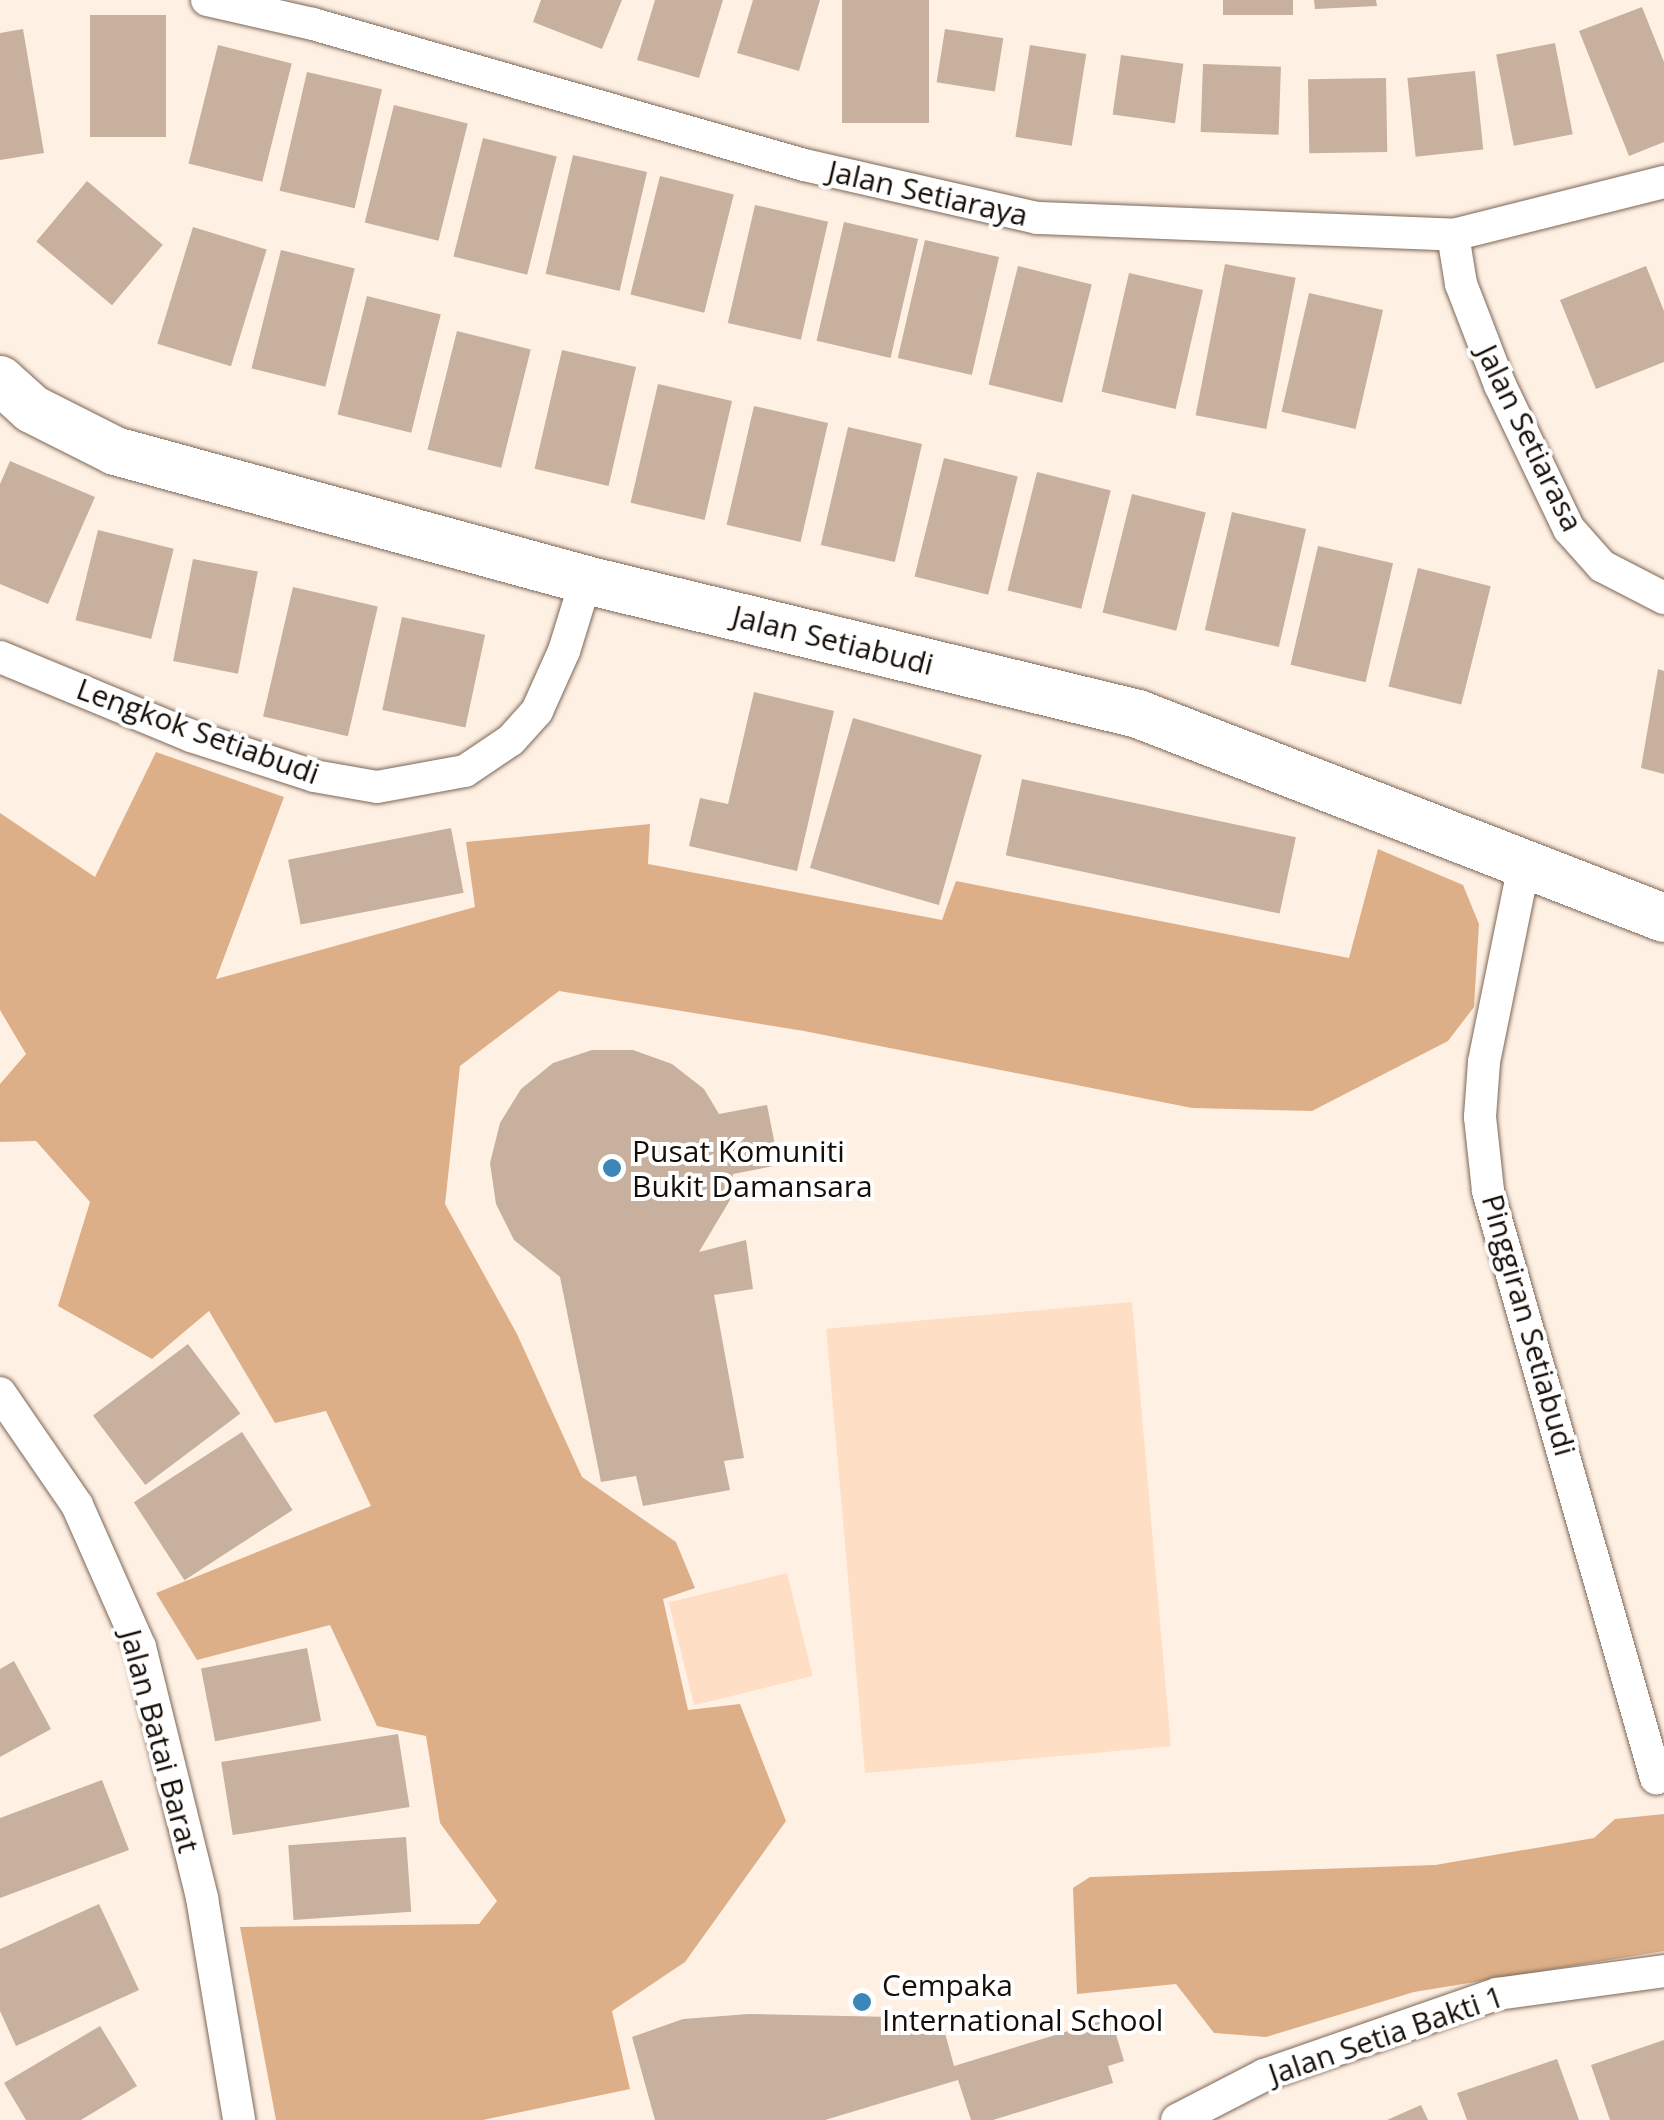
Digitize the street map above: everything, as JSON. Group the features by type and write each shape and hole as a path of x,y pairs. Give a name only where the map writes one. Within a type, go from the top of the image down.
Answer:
{"street":[{"name":"Jalan Setiaraya","path":"208,0 313,24 804,165 1037,218 1453,235 1664,182"},
{"name":"Jalan Setiarasa","path":"1453,235 1461,284 1500,385 1569,529 1602,566 1664,598"},
{"name":"Jalan Setiabudi","path":"0,380 32,409 114,452 586,580 1138,714 1664,918"},
{"name":"Lengkok Setiabudi","path":"0,657 191,736 314,776 377,787 464,771 511,740 536,711 564,651 586,580"},
{"name":"Pinggiran Setiabudi","path":"1524,865 1484,1062 1480,1117 1488,1191 1656,1778"},
{"name":"Jalan Batai Barat","path":"0,1393 77,1505 140,1647 202,1898 240,2120"},
{"name":"Jalan Setia Bakti 1","path":"1177,2120 1264,2074 1497,1994 1664,1971"}],"shaded area":[{"path":"156,752 284,797 216,979 475,907 466,842 650,824 648,864 942,920 956,881 1349,958 1378,849 1463,885 1479,924 1474,1007 1448,1041 1312,1111 1192,1108 804,1031 559,991 460,1066 445,1204 517,1334 582,1477 676,1542 695,1588 663,1599 688,1710 740,1704 786,1821 685,1962 612,2011 630,2089 483,2120 276,2120 240,1927 479,1924 497,1901 440,1823 426,1736 377,1726 330,1625 197,1660 156,1593 371,1506 326,1411 275,1423 209,1311 152,1359 58,1306 90,1202 36,1141 0,1142 0,1084 26,1054 0,1010 0,813 95,877"},
{"path":"1132,1302 1171,1746 865,1773 826,1329"},
{"path":"787,1573 813,1676 694,1705 669,1603"},
{"path":"1664,1814 1664,1951 1414,1992 1266,2037 1214,2033 1176,1984 1077,1994 1073,1888 1090,1877 1435,1865 1594,1838 1615,1819"}],"building":[{"path":"541,0 622,0 602,49 533,22"},
{"path":"655,0 723,0 699,78 637,60"},
{"path":"753,0 820,0 799,71 737,53"},
{"path":"842,0 929,0 929,123 842,123"},
{"path":"1223,0 1293,0 1293,15 1223,15"},
{"path":"1314,0 1376,0 1377,6 1315,9"},
{"path":"1642,7 1664,62 1664,142 1629,156 1579,31"},
{"path":"90,15 166,15 166,137 90,137"},
{"path":"23,29 44,153 0,160 0,33"},
{"path":"945,29 1003,38 995,92 937,82"},
{"path":"1555,43 1573,134 1514,146 1496,54"},
{"path":"218,45 292,63 262,182 188,163"},
{"path":"1030,45 1086,54 1072,146 1015,137"},
{"path":"1121,55 1183,64 1175,123 1113,114"},
{"path":"1203,64 1281,67 1279,135 1201,132"},
{"path":"1475,71 1483,150 1416,157 1407,78"},
{"path":"307,72 382,89 355,208 280,191"},
{"path":"1386,78 1387,152 1309,153 1308,79"},
{"path":"394,105 468,123 438,241 365,222"},
{"path":"483,138 557,156 527,275 453,256"},
{"path":"573,155 647,172 620,291 546,274"},
{"path":"660,176 734,194 704,313 630,294"},
{"path":"87,181 163,245 112,305 36,242"},
{"path":"755,205 828,222 801,340 728,323"},
{"path":"844,222 918,239 891,358 817,341"},
{"path":"193,227 267,250 231,366 157,344"},
{"path":"925,240 999,257 972,375 898,358"},
{"path":"281,250 355,268 325,387 251,368"},
{"path":"1225,264 1296,278 1266,429 1196,415"},
{"path":"1018,266 1092,284 1062,403 988,384"},
{"path":"1646,266 1664,311 1664,362 1596,389 1560,300"},
{"path":"1129,273 1203,290 1176,409 1102,392"},
{"path":"1309,293 1383,310 1356,429 1282,412"},
{"path":"367,296 441,314 411,433 337,414"},
{"path":"457,331 531,349 501,468 427,449"},
{"path":"562,350 636,367 609,486 535,469"},
{"path":"658,384 732,401 705,520 631,503"},
{"path":"754,406 828,423 801,542 727,525"},
{"path":"848,427 922,444 895,562 821,545"},
{"path":"944,458 1018,476 988,595 914,576"},
{"path":"10,461 95,497 48,604 0,584 0,484"},
{"path":"1037,472 1111,490 1081,609 1007,590"},
{"path":"1132,494 1206,512 1176,631 1102,612"},
{"path":"1232,512 1306,529 1279,647 1205,630"},
{"path":"98,530 174,549 151,639 76,620"},
{"path":"1318,546 1393,563 1366,682 1291,665"},
{"path":"193,559 258,572 238,674 173,661"},
{"path":"1418,568 1491,586 1461,705 1388,686"},
{"path":"293,587 378,607 348,736 263,717"},
{"path":"402,617 485,635 465,728 382,710"},
{"path":"1658,669 1664,671 1664,774 1641,768"},
{"path":"754,692 834,711 797,871 689,846 700,798 728,804"},
{"path":"853,718 982,755 939,905 810,868"},
{"path":"1022,779 1296,837 1280,914 1006,855"},
{"path":"451,828 464,893 301,924 288,860"},
{"path":"592,1050 633,1050 672,1064 704,1089 719,1114 767,1105 779,1165 733,1174 730,1200 699,1252 746,1240 753,1289 714,1295 744,1458 724,1461 730,1490 643,1506 636,1476 601,1482 560,1277 514,1240 496,1204 490,1163 500,1123 521,1089 553,1063"},
{"path":"188,1344 240,1413 145,1485 93,1416"},
{"path":"242,1432 293,1510 184,1580 134,1502"},
{"path":"307,1648 321,1721 215,1741 201,1669"},
{"path":"14,1661 51,1729 0,1757 0,1669"},
{"path":"398,1734 410,1807 233,1835 221,1762"},
{"path":"102,1780 129,1850 0,1898 0,1818"},
{"path":"406,1837 411,1912 294,1920 288,1845"},
{"path":"99,1904 139,1990 16,2046 0,2011 0,1949"},
{"path":"749,2014 941,2018 954,2066 1111,2018 1124,2061 1108,2066 1113,2083 993,2120 971,2120 958,2080 825,2120 655,2120 632,2037 683,2019"},
{"path":"100,2026 137,2086 81,2120 26,2120 4,2083"},
{"path":"1664,2040 1664,2120 1610,2120 1591,2065"},
{"path":"1557,2059 1579,2120 1467,2120 1457,2093"},
{"path":"1421,2105 1428,2120 1387,2120"}],"place":[{"name":"Pusat Komuniti Bukit Damansara","path":"612,1168"},
{"name":"Cempaka International School","path":"862,2002"}]}
